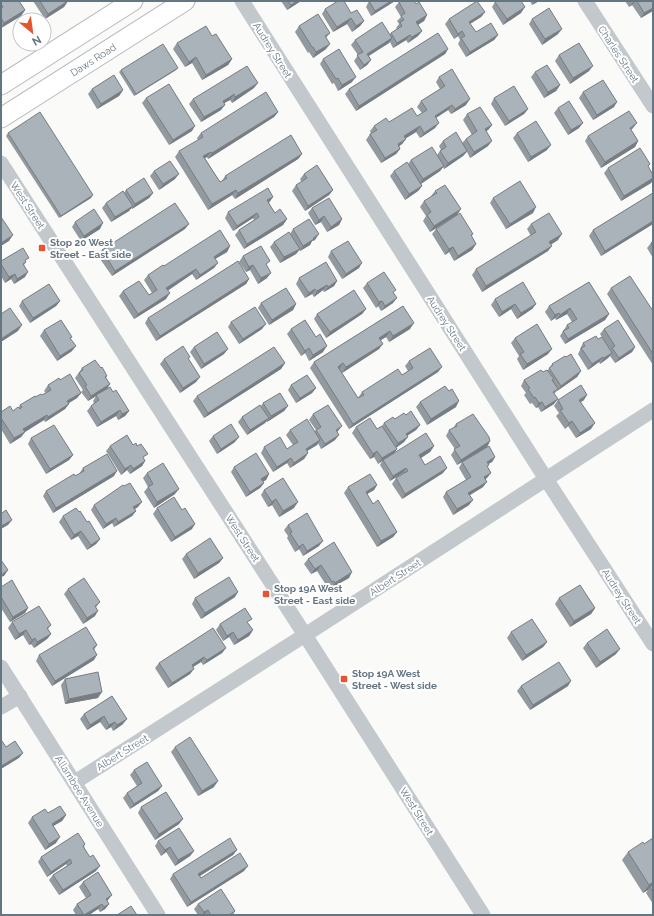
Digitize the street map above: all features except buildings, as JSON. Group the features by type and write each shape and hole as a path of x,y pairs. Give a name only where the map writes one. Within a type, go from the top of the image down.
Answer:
{"main road":[{"path":"1,85 133,1"},
{"name":"Daws Road","path":"1,118 185,1"}],"street":[{"name":"Audrey Street","path":"242,1 546,479 653,644"},
{"name":"Charles Street","path":"585,1 653,106"},
{"name":"West Street","path":"1,163 305,635 483,915"},
{"name":"Albert Street","path":"75,782 653,410"},
{"name":"Allambee Avenue","path":"1,667 158,915"},
{"path":"1,707 20,696"}],"place":[{"name":"Stop 20 West Street - East side","path":"42,248"},
{"name":"Stop 19A West Street - East side","path":"266,594"},
{"name":"Stop 19A West Street - West side","path":"344,679"}]}
